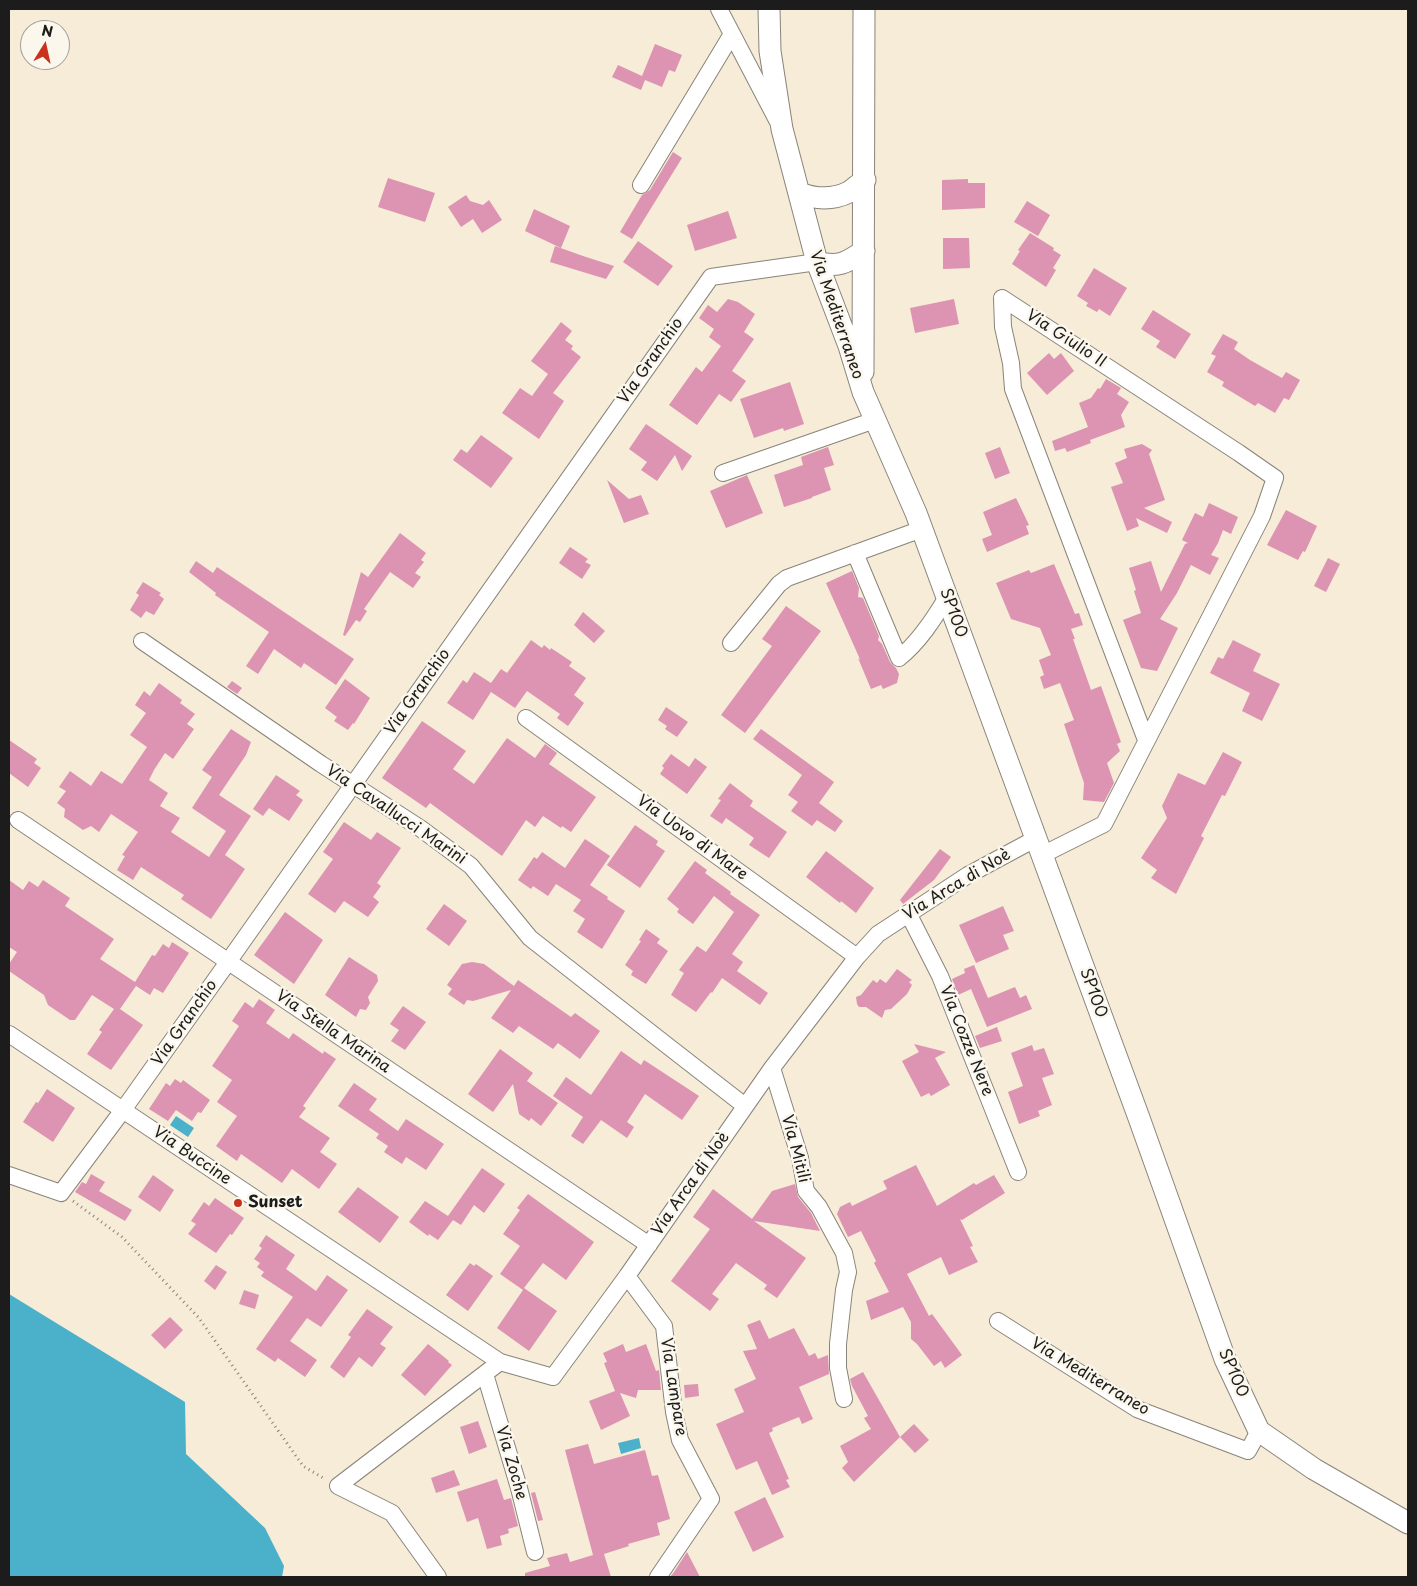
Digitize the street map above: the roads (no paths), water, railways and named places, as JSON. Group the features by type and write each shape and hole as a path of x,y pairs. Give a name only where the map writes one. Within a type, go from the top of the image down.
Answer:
{"main road":[{"name":"Via Mediterraneo","path":"769,9 770,52 782,129 816,262 849,346 863,392"},
{"name":"Via Mediterraneo","path":"863,392 864,9"},
{"path":"799,193 808,197 828,199 849,192 864,180"},
{"path":"816,262 828,265 842,264 864,251"},
{"name":"SP100","path":"863,392 922,528 1139,1118 1225,1359 1259,1431"},
{"path":"1259,1431 1314,1469 1408,1523"}],"street":[{"path":"719,9 782,129"},
{"path":"641,186 732,34"},
{"name":"Via Granchio","path":"9,1175 61,1193 123,1110 711,277 816,262"},
{"name":"Via Giulio II","path":"1039,847 1104,824 1262,516 1275,478 1002,298 1003,328 1014,389 1146,740"},
{"path":"722,473 875,420"},
{"path":"731,643 779,584 787,578 922,528"},
{"path":"855,553 899,658 907,652 932,622 947,597"},
{"name":"Via Cavallucci Marini","path":"142,641 420,828 471,866 530,938 746,1106"},
{"name":"Via Uovo di Mare","path":"526,718 857,957"},
{"name":"Via Stella Marina","path":"18,820 649,1245"},
{"name":"Via Arca di Noè","path":"500,1362 553,1377 649,1245 772,1068 857,957 878,934 968,875 1039,847"},
{"name":"Via Cozze Nere","path":"908,913 940,976 1018,1172"},
{"name":"Via Buccine","path":"9,1034 500,1362"},
{"name":"Via Mitili","path":"772,1068 800,1158 806,1191 819,1207 844,1253 848,1272 838,1344 838,1368 844,1399"},
{"name":"Via Lampare","path":"627,1276 664,1326 674,1412 680,1440 711,1500 658,1577"},
{"name":"Via Mediterraneo","path":"998,1321 1137,1409 1248,1450 1259,1431"},
{"path":"438,1577 392,1513 338,1486 500,1362"},
{"name":"Via Zoche","path":"485,1374 519,1488 535,1552"}],"water":[{"path":"176,1116 194,1128 188,1137 170,1125"},
{"path":"9,1294 185,1402 186,1454 265,1528 284,1566 282,1577 9,1577"},
{"path":"639,1438 641,1448 621,1454 618,1443"}],"place":[{"name":"Sunset","path":"238,1203"}]}
